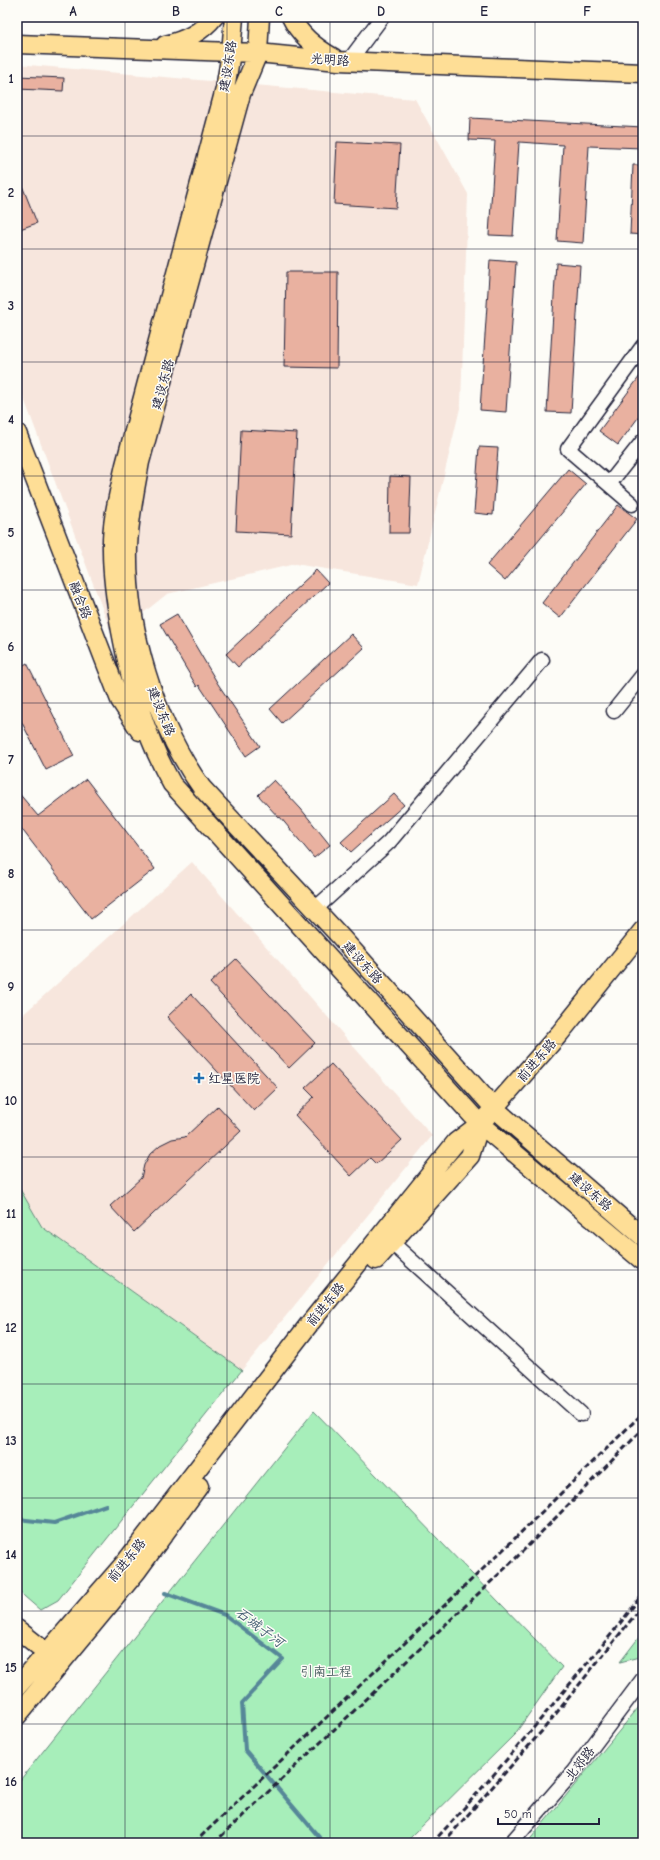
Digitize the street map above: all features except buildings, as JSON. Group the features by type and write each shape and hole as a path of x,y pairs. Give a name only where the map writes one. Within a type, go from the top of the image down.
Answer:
{"main road":[{"path":"151,49 182,41 209,24 214,17"},
{"name":"建设东路","path":"234,17 231,53 225,89 125,465 114,512 112,549 115,598 136,701 159,760 172,784 480,1124 643,1261"},
{"name":"建设东路","path":"260,17 258,53 241,94 140,462 132,509 128,547 130,588 136,630 148,678 168,730 187,768 202,788 315,909 494,1108 643,1237"},
{"path":"291,17 296,27 315,47 344,61"},
{"name":"光明路","path":"17,44 258,53 344,61 643,73"},
{"name":"融合路","path":"17,433 120,700 159,760"},
{"name":"前进东路","path":"17,1688 53,1658 310,1323 456,1142 480,1124 560,1033 643,930"},
{"path":"17,1716 53,1658 138,1571 233,1440 331,1313 391,1242 470,1156 480,1124"},
{"path":"17,1629 53,1658"}],"street":[{"path":"344,61 382,17"},
{"path":"632,504 568,449 643,346"},
{"path":"609,484 643,441"},
{"path":"315,909 389,842 542,660"},
{"path":"614,711 643,675"},
{"path":"391,1242 581,1414"},
{"name":"北郊路","path":"511,1843 574,1770 643,1680"}],"shaded area":[{"path":"17,64 415,99 468,194 461,404 418,584 295,564 167,594 113,637 17,380"},
{"name":"红星医院","path":"192,862 432,1136 242,1370 42,1227 17,1184 17,1020"}],"green space":[{"path":"17,1184 42,1227 242,1370 58,1600 40,1610 17,1590"},
{"name":"引南工程","path":"314,1411 562,1667 515,1734 405,1843 17,1843 17,1784"},
{"path":"643,1632 643,1656 620,1662"},
{"path":"643,1702 643,1843 527,1843"}],"waterway":[{"name":"石城子河","path":"17,1519 54,1523 106,1505"},
{"name":"石城子河","path":"165,1593 225,1615 283,1659 242,1703 245,1750 324,1843"}],"railway":[{"path":"194,1843 505,1548 643,1413"},
{"path":"214,1843 515,1559 643,1429"},
{"path":"432,1843 528,1734 613,1632 643,1593"},
{"path":"443,1843 542,1731 643,1605"}],"place":[{"name":"红星医院","path":"199,1078"}]}
